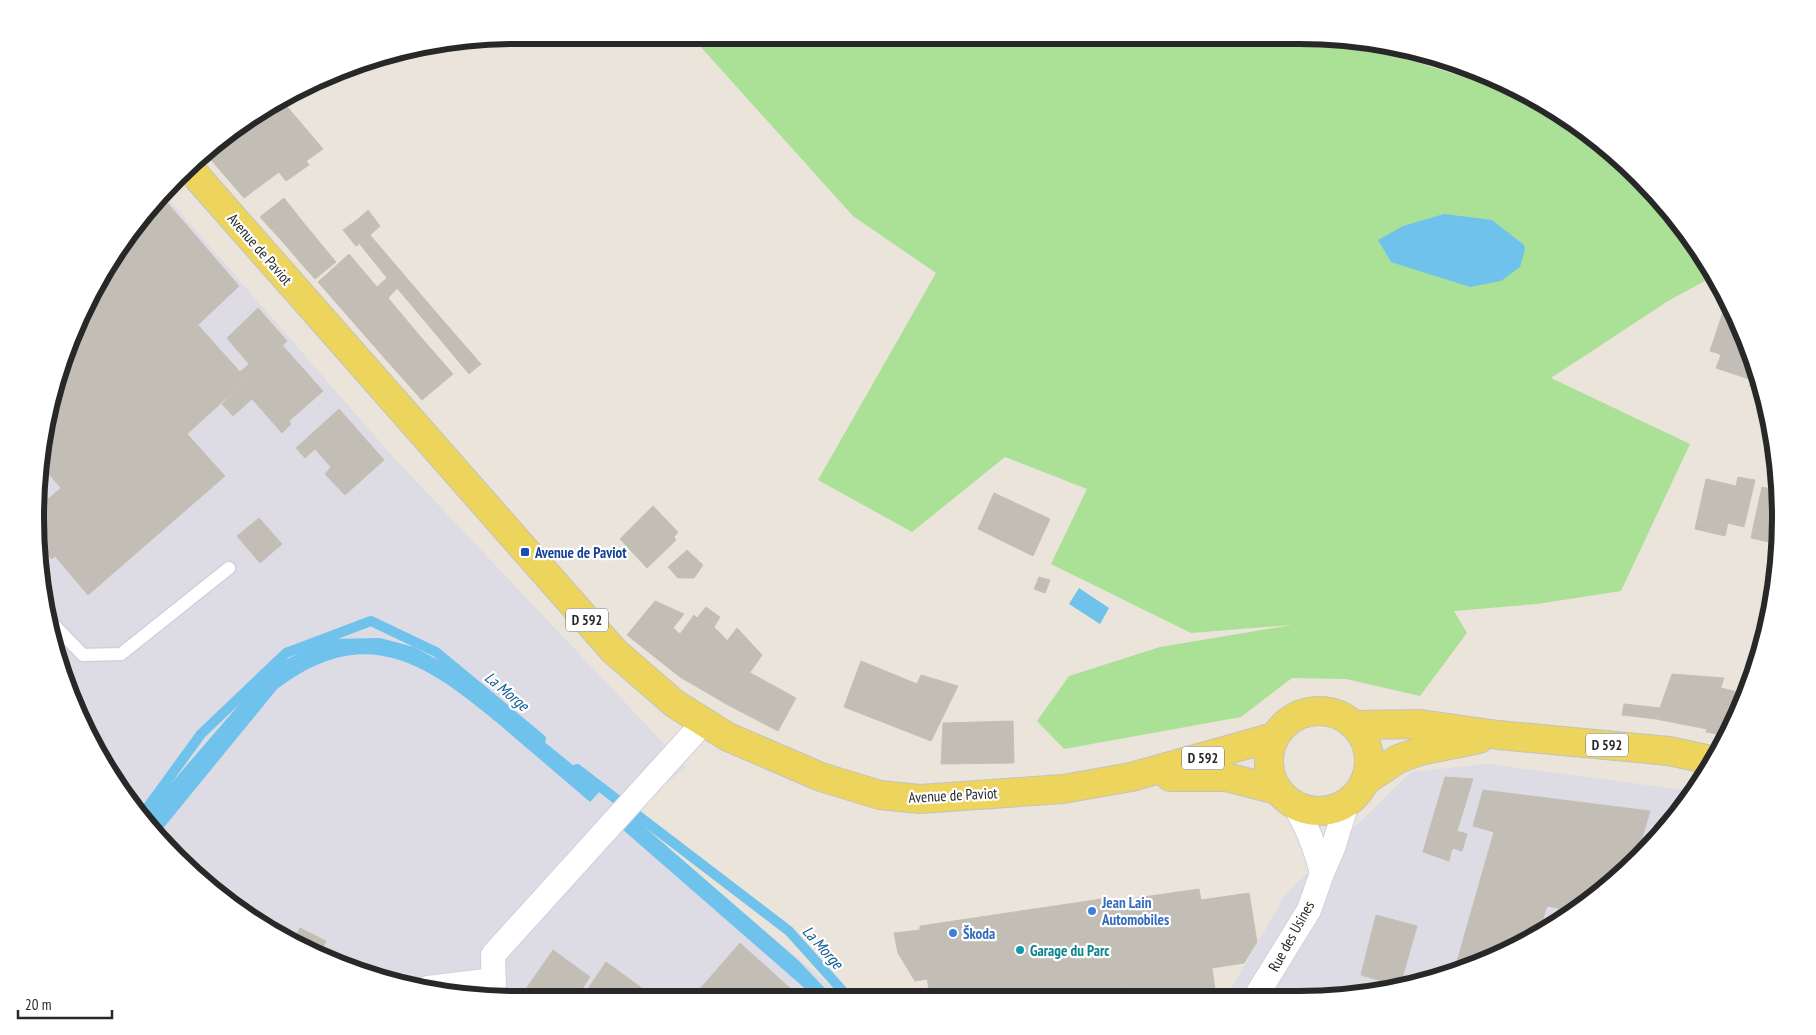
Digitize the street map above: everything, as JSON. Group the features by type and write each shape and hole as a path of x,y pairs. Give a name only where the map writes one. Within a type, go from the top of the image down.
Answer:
{"main road":[{"name":"Avenue de Paviot","path":"193,173 614,651 674,704 728,737 821,777 880,795 920,799 1053,790 1131,777 1274,737"},
{"path":"1311,711 1331,712 1344,716 1354,725 1364,737 1368,751 1369,766 1365,781 1358,793 1347,803 1331,810 1312,811 1286,798 1269,773 1268,755 1274,737 1282,726 1292,718 1311,711"},
{"name":"D 592","path":"1354,725 1420,724 1498,735 1669,751 1706,759"},
{"name":"D 592","path":"1365,781 1398,759 1420,751 1498,735"},
{"name":"Avenue de Paviot","path":"1131,777 1226,776 1286,798"}],"street":[{"path":"494,990 493,954 704,722"},
{"path":"1286,798 1305,823 1315,847 1322,873"},
{"name":"Rue des Usines","path":"1259,991 1308,910 1333,848 1347,803"}],"lane":[{"path":"57,628 83,655 121,654 229,568"}],"shaded area":[{"path":"168,198 393,457 686,767 627,815 836,991 518,991 456,987 425,982 365,966 336,955 281,928 254,911 205,874 161,830 124,781 107,754 80,699 69,670 53,610 48,579 44,518 48,456 53,425 69,365 80,336 107,281 124,254"},
{"path":"1488,764 1685,790 1655,830 1611,874 1562,911 1535,928 1480,955 1421,975 1360,987 1298,991 1230,991 1285,895 1411,772"}],"green space":[{"path":"698,44 1298,44 1358,48 1399,57 1492,86 1535,107 1562,124 1611,161 1655,205 1674,229 1708,279 1668,301 1551,378 1690,444 1621,591 1537,604 1454,611 1467,633 1420,696 1346,679 1292,678 1241,717 1064,749 1037,721 1069,676 1160,647 1292,625 1191,633 1051,564 1087,489 1005,457 912,532 818,480 936,273 853,216"}],"water":[{"path":"1444,214 1492,220 1524,245 1525,250 1520,267 1501,281 1470,287 1391,262 1378,240 1403,226"},
{"path":"1079,588 1109,608 1100,624 1069,604"},
{"path":"380,638 414,647 458,671 602,789 590,802 500,725 446,684 420,668 394,658 367,654 339,657 309,668 277,689 161,830 147,812 256,685 279,663 329,639"},
{"path":"624,809 799,961 827,991 808,991 614,822"}],"building":[{"path":"285,105 323,149 306,161 309,165 286,181 279,172 244,198 209,158 254,124"},
{"path":"284,198 303,222 282,241 260,217"},
{"path":"165,201 239,286 184,338 232,393 187,434 225,476 88,595 55,556 52,559 45,551 45,502 61,488 47,471 53,425 69,365 80,336 107,281 142,229"},
{"path":"368,210 380,226 370,235 357,220"},
{"path":"357,220 370,235 356,246 343,230"},
{"path":"303,222 326,250 305,268 282,241"},
{"path":"370,235 440,317 429,326 397,288 388,298 419,335 388,362 318,282 349,254 377,287 387,278 359,243"},
{"path":"326,250 336,262 315,279 305,268"},
{"path":"258,308 287,341 232,393 184,338 198,325 240,372 249,364 227,338"},
{"path":"1724,310 1728,319 1717,353 1710,351"},
{"path":"440,317 481,364 469,374 429,326"},
{"path":"1728,319 1751,380 1716,368 1721,355 1717,353"},
{"path":"419,335 453,374 422,400 388,362"},
{"path":"282,345 323,391 289,421 291,424 282,433 252,399 233,416 222,404"},
{"path":"339,409 384,460 345,495 325,474 331,467 315,449 305,458 296,448"},
{"path":"1738,477 1755,480 1744,527 1728,523 1727,527 1697,520 1706,479 1736,486"},
{"path":"1762,487 1771,489 1772,532 1753,528"},
{"path":"994,493 1050,519 1033,556 978,529"},
{"path":"653,506 678,532 674,537 676,540 647,568 620,539"},
{"path":"259,518 282,544 260,563 237,536"},
{"path":"1697,520 1727,527 1725,536 1695,529"},
{"path":"1753,528 1772,532 1771,542 1751,538"},
{"path":"687,550 703,565 694,578 678,578 668,567"},
{"path":"1039,577 1050,580 1045,593 1034,589"},
{"path":"655,601 684,614 673,628 680,634 694,615 697,618 706,607 720,617 714,627 717,631 680,677 627,635"},
{"path":"737,628 762,655 753,668 727,641"},
{"path":"717,630 753,668 750,672 747,671 728,705 680,677"},
{"path":"861,661 917,684 921,675 948,683 944,694 930,689 925,705 891,693 880,721 844,707"},
{"path":"747,671 796,698 778,731 728,705"},
{"path":"1672,674 1724,678 1707,729 1656,719"},
{"path":"948,683 958,686 931,741 880,721 891,693 925,705 930,689 944,694"},
{"path":"1721,688 1739,692 1719,734 1706,732"},
{"path":"1624,704 1660,708 1656,719 1622,715"},
{"path":"1013,721 1014,763 941,764 943,723"},
{"path":"1445,777 1473,779 1457,831 1467,834 1462,851 1453,848 1451,852 1425,845"},
{"path":"1483,790 1650,811 1640,845 1608,877 1590,874 1587,893 1565,909 1547,906 1541,924 1508,942 1456,964 1494,832 1473,826"},
{"path":"1425,845 1451,852 1449,861 1423,852"},
{"path":"1590,874 1608,877 1593,889 1588,888"},
{"path":"1199,889 1201,900 1249,893 1257,942 1244,963 1212,968 1215,991 1122,991 1109,902"},
{"path":"1108,898 1109,902 920,930 920,926"},
{"name":"Garage du Parc","path":"1109,902 1116,951 974,971 976,991 929,991 920,930"},
{"path":"1376,915 1417,926 1402,979 1388,983 1361,975"},
{"path":"300,928 326,941 322,949 296,936"},
{"path":"920,930 927,979 915,981 898,953 894,933"},
{"path":"740,943 793,991 698,991"},
{"path":"553,950 590,977 580,991 525,991"},
{"path":"1116,951 1122,991 976,991 974,971"},
{"path":"606,962 646,991 586,991"}],"waterway":[{"name":"La Morge","path":"145,810 201,734 286,653 371,621 436,652 541,739"},
{"name":"La Morge","path":"577,769 789,931 843,991"}],"place":[{"name":"Avenue de Paviot","path":"525,552"},
{"name":"Jean Lain Automobiles","path":"1092,911"},
{"name":"Škoda","path":"953,933"},
{"name":"Garage du Parc","path":"1020,950"}]}
